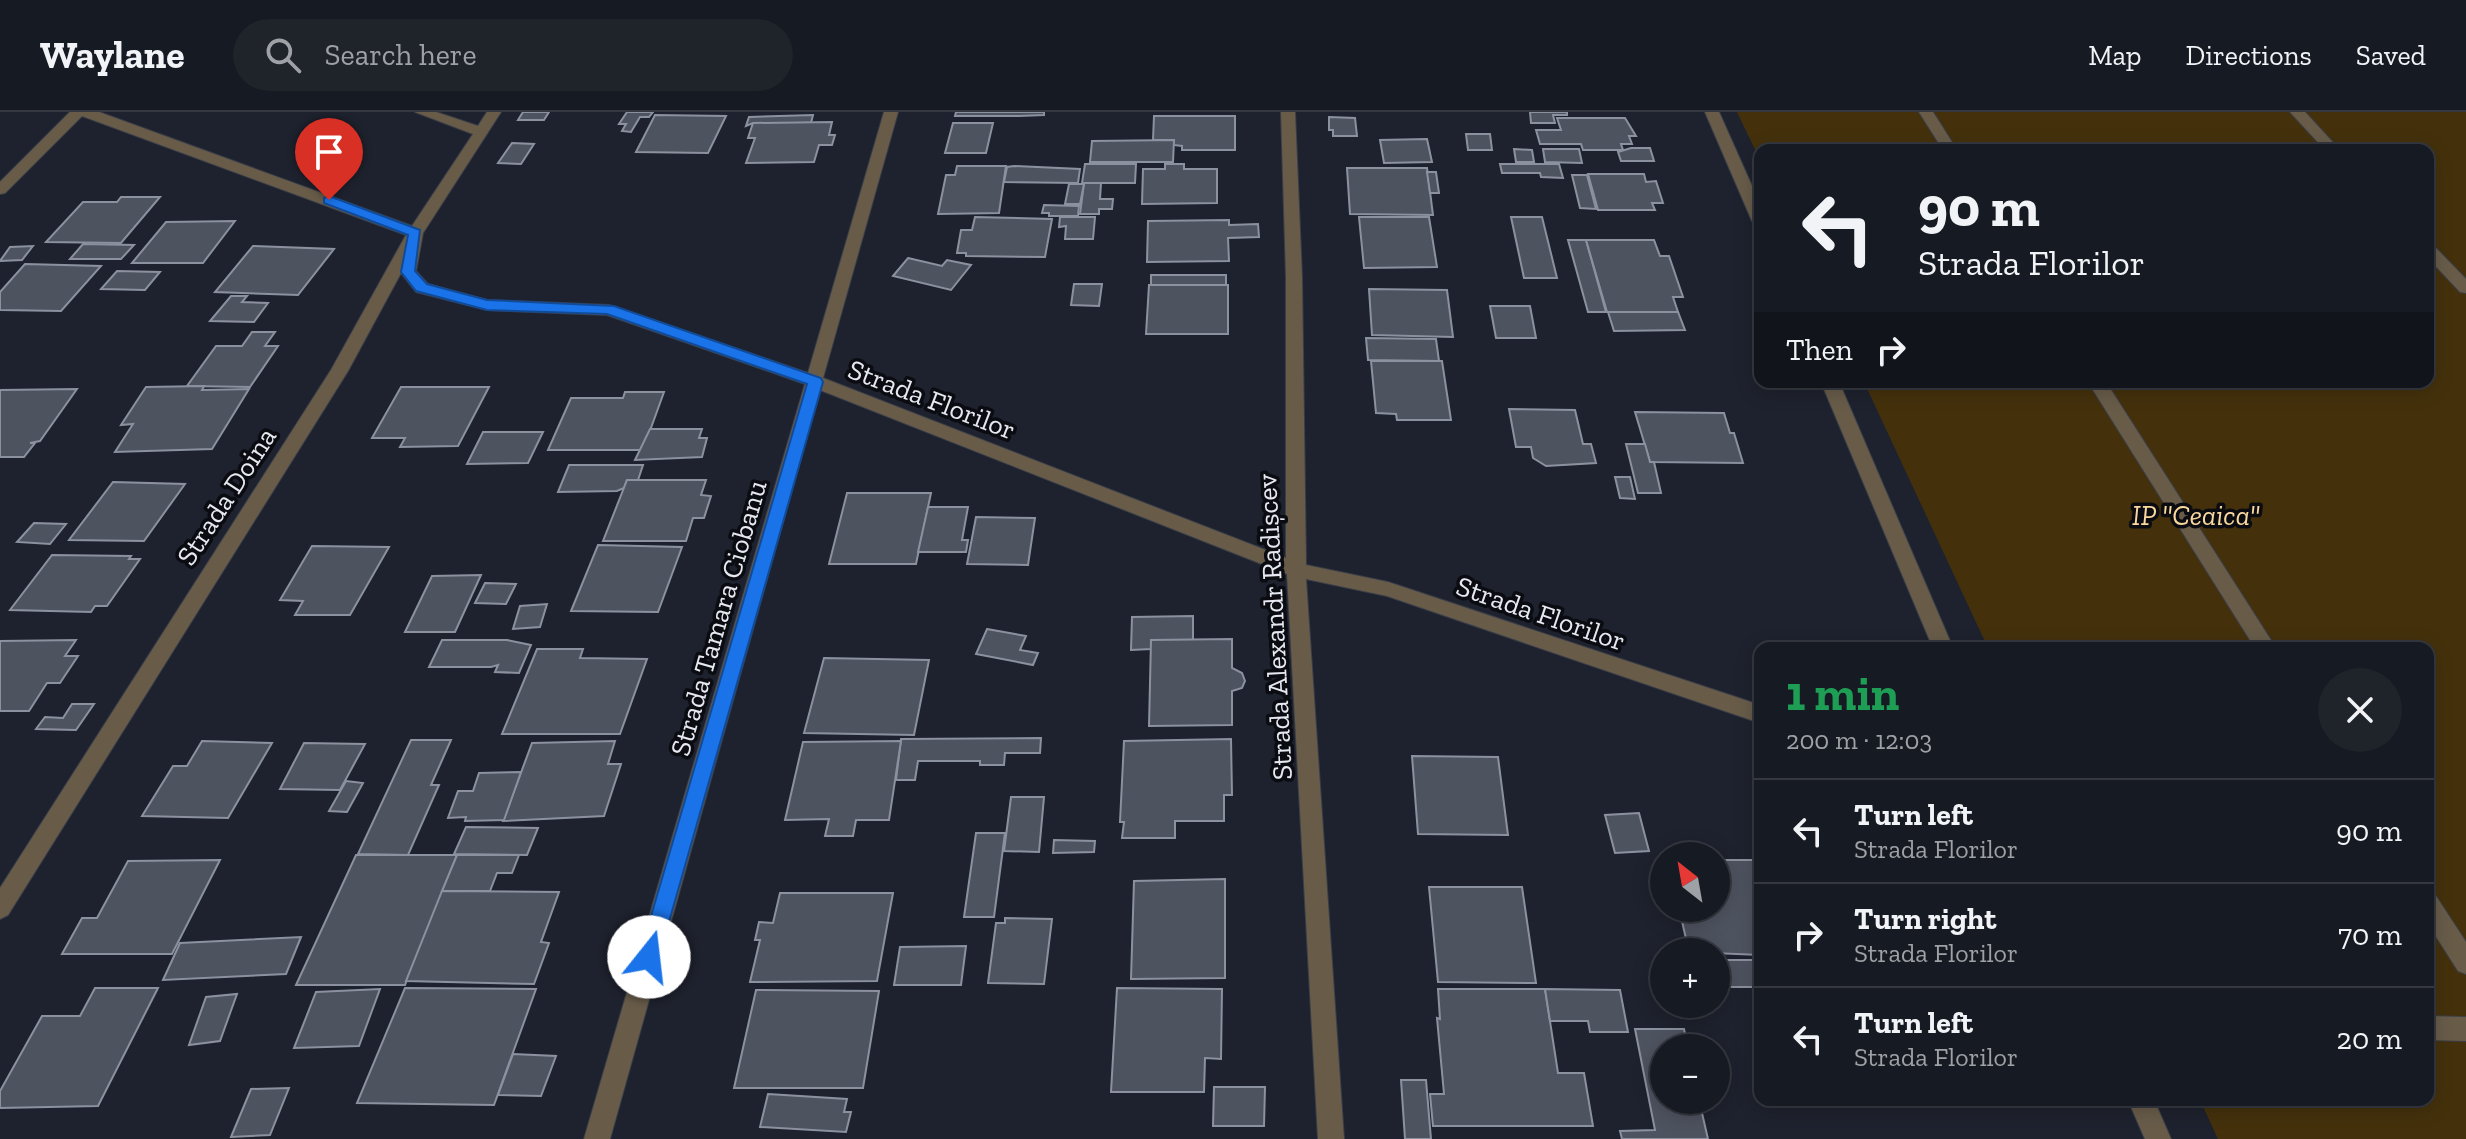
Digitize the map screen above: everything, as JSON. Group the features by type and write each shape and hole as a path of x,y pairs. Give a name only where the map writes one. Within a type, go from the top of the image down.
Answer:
{"street":[{"path":"0,190 78,112"},
{"path":"85,112 415,233"},
{"path":"422,112 482,132"},
{"name":"Strada Doina","path":"0,908 339,371 415,233 494,112"},
{"name":"Strada Tamara Ciobanu","path":"597,1139 891,112"},
{"name":"Strada Alexandr Radișcev","path":"1288,112 1294,277 1296,570 1331,1139"},
{"path":"1712,112 1754,207"},
{"path":"1926,112 1946,144"},
{"path":"2297,112 2327,144"},
{"name":"Strada Florilor","path":"415,233 408,272 422,288 487,305 609,310 816,382 1296,570 1388,589 1754,712"},
{"path":"2434,255 2466,288"},
{"path":"1833,388 1940,642"},
{"path":"2101,388 2262,642"},
{"path":"2434,912 2466,963"},
{"path":"2434,1028 2466,1029"},
{"path":"2144,1106 2158,1139"}],"green space":[{"name":"IP \"Ceaica\"","path":"1737,112 2466,112 2466,1139 2218,1139 2203,1106 2434,1106 2434,642 1985,642 1867,388 2434,388 2434,144 1754,144 1754,147"}],"building":[{"path":"523,112 549,112 544,120 518,120"},
{"path":"627,112 653,112 649,117 640,117 631,132 622,131 626,124 619,124"},
{"path":"956,112 1044,112 1044,115 955,116"},
{"path":"1530,112 1567,112 1567,115 1553,115 1555,123 1531,123"},
{"path":"655,115 726,116 708,153 636,152"},
{"path":"813,115 811,123 753,123 746,126 749,117"},
{"path":"1154,116 1235,116 1235,150 1182,150 1182,146 1173,145 1174,140 1153,140"},
{"path":"1329,117 1355,118 1357,136 1333,136 1333,130 1329,130"},
{"path":"1557,118 1625,118 1636,136 1629,136 1632,144 1621,144 1623,150 1583,150 1581,144 1540,144 1536,130 1561,130"},
{"path":"832,122 829,135 835,135 832,145 819,145 814,162 746,163 755,138 748,138 753,123"},
{"path":"953,123 993,123 986,153 945,153"},
{"path":"1466,134 1490,134 1492,150 1468,150"},
{"path":"1427,139 1432,162 1384,163 1380,140"},
{"path":"1174,140 1173,162 1090,162 1092,141"},
{"path":"512,143 534,144 521,164 498,163"},
{"path":"1650,148 1654,161 1621,161 1618,152"},
{"path":"1514,149 1532,150 1534,162 1516,162"},
{"path":"1543,149 1579,149 1582,163 1545,162"},
{"path":"1085,164 1136,164 1135,183 1082,183"},
{"path":"1165,164 1184,164 1184,169 1217,169 1217,203 1142,204 1143,169 1165,169"},
{"path":"1500,164 1559,164 1563,178 1541,177 1540,173 1502,173"},
{"path":"957,166 1006,166 999,213 938,214 946,175 955,175"},
{"path":"1007,167 1080,169 1078,183 1004,182"},
{"path":"1347,168 1427,168 1433,215 1350,214"},
{"path":"1427,172 1436,172 1439,193 1430,193"},
{"path":"1588,174 1644,174 1646,182 1656,181 1663,203 1652,203 1655,210 1598,210"},
{"path":"1572,175 1587,175 1596,209 1580,208"},
{"path":"1084,183 1101,183 1100,199 1113,199 1112,209 1099,209 1099,214 1080,214"},
{"path":"1069,184 1084,184 1080,204 1065,204"},
{"path":"121,197 160,197 121,243 46,242 83,202 117,202"},
{"path":"1044,205 1079,206 1078,216 1049,216 1049,213 1042,213"},
{"path":"975,217 1052,219 1045,257 966,256 966,253 957,253 961,230 972,230"},
{"path":"1060,217 1095,217 1093,239 1065,239 1066,226 1059,227"},
{"path":"1359,217 1429,217 1437,267 1364,268"},
{"path":"1511,217 1542,217 1557,278 1524,278"},
{"path":"1229,220 1229,225 1258,224 1259,237 1228,238 1229,261 1147,262 1148,221"},
{"path":"235,221 203,263 132,263 166,222"},
{"path":"1568,240 1586,240 1606,312 1588,312"},
{"path":"1586,240 1654,240 1660,256 1669,256 1683,297 1673,297 1678,312 1607,312"},
{"path":"83,244 134,245 121,259 70,259"},
{"path":"33,246 22,260 0,261 10,247"},
{"path":"253,246 334,249 298,295 215,292"},
{"path":"908,258 942,266 947,260 971,265 951,290 893,276"},
{"path":"25,264 101,266 61,311 0,310 0,292"},
{"path":"117,271 160,272 145,290 101,289"},
{"path":"1151,275 1226,275 1226,285 1151,285"},
{"path":"1074,284 1102,284 1099,306 1071,305"},
{"path":"1149,285 1228,285 1228,334 1146,334"},
{"path":"1369,289 1447,290 1453,337 1372,335"},
{"path":"231,296 247,296 242,302 268,303 254,322 210,321"},
{"path":"1490,306 1530,306 1536,338 1496,338"},
{"path":"1608,312 1678,312 1685,330 1614,331"},
{"path":"252,332 275,332 265,346 278,346 250,387 187,386 216,346 242,346"},
{"path":"1366,338 1436,339 1439,361 1368,360"},
{"path":"1371,361 1442,361 1451,420 1397,420 1396,414 1376,413"},
{"path":"204,386 202,390 249,389 212,449 115,452 133,424 121,425 146,387"},
{"path":"401,387 489,387 458,446 400,447 405,438 372,438"},
{"path":"77,389 40,441 30,443 35,443 24,457 0,457 0,390"},
{"path":"625,392 664,392 643,450 548,450 571,398 623,398"},
{"path":"1509,409 1575,410 1583,444 1591,444 1596,463 1546,466 1533,458 1531,447 1516,447"},
{"path":"1635,412 1724,413 1743,463 1650,462"},
{"path":"650,429 702,429 699,438 707,438 702,457 635,460"},
{"path":"483,432 543,432 528,463 467,464"},
{"path":"1626,444 1645,444 1650,462 1654,462 1661,493 1638,493"},
{"path":"569,465 643,465 638,480 627,480 624,488 617,491 558,492"},
{"path":"1615,477 1630,477 1635,499 1620,498"},
{"path":"627,480 706,480 701,495 711,496 704,518 693,518 686,541 603,541"},
{"path":"113,482 185,484 144,541 69,540"},
{"path":"847,493 931,493 916,564 829,564"},
{"path":"928,507 968,507 962,540 968,540 966,552 918,552"},
{"path":"976,517 1035,518 1028,565 967,564"},
{"path":"34,523 66,524 50,544 17,542"},
{"path":"598,545 682,547 658,612 571,611"},
{"path":"312,546 389,547 350,615 295,615 303,601 280,600"},
{"path":"52,555 131,556 129,559 140,559 107,606 95,606 91,612 10,610"},
{"path":"481,575 455,632 405,632 432,576"},
{"path":"485,583 516,584 506,604 475,603"},
{"path":"547,604 540,627 513,629 520,606"},
{"path":"1193,616 1193,640 1151,640 1151,649 1131,650 1132,617"},
{"path":"987,629 1026,636 1020,650 1038,653 1033,665 976,654"},
{"path":"1232,639 1232,668 1242,673 1245,681 1242,688 1232,691 1232,725 1149,726 1151,640"},
{"path":"76,640 65,656 78,656 60,683 47,683 29,711 0,711 0,641"},
{"path":"442,640 507,640 531,645 519,673 495,672 498,665 429,667"},
{"path":"537,649 583,649 580,658 647,659 620,734 502,734"},
{"path":"824,658 929,660 914,735 804,733"},
{"path":"72,704 94,704 76,730 36,729 45,717 63,718"},
{"path":"1041,738 1040,753 1005,753 1004,765 980,765 980,761 918,761 915,780 896,780 901,739"},
{"path":"1231,739 1232,795 1224,795 1224,821 1175,821 1175,838 1122,838 1124,741"},
{"path":"411,740 451,740 431,785 439,785 408,855 358,854"},
{"path":"202,741 272,743 228,818 142,816 173,766 187,766"},
{"path":"615,741 608,764 621,764 604,816 503,821 532,743"},
{"path":"901,741 889,820 856,820 853,836 825,836 829,819 785,820 803,742"},
{"path":"304,743 365,744 340,790 280,789"},
{"path":"1412,756 1498,757 1508,835 1418,834"},
{"path":"521,772 504,820 448,818 458,791 473,791 479,773"},
{"path":"346,781 363,783 347,812 329,811"},
{"path":"1011,797 1044,797 1039,852 1004,851"},
{"path":"1639,813 1649,851 1615,853 1605,815"},
{"path":"466,827 538,828 527,855 454,854"},
{"path":"976,833 1005,833 994,917 964,917"},
{"path":"1054,840 1095,841 1094,852 1053,853"},
{"path":"356,855 457,855 405,985 296,985"},
{"path":"457,855 519,855 512,873 497,873 490,891 442,891"},
{"path":"220,860 172,954 62,954 82,918 97,918 128,861"},
{"path":"1730,860 1754,860 1754,955 1730,954 1730,938 1686,938 1682,922 1730,922"},
{"path":"1225,879 1225,978 1131,979 1134,881"},
{"path":"1429,887 1522,887 1536,983 1438,982"},
{"path":"442,891 559,892 541,942 549,943 534,984 406,981"},
{"path":"780,893 893,893 877,981 750,982 760,940 755,940 759,922 773,923"},
{"path":"1005,918 1052,919 1044,984 988,983 996,923 1005,923"},
{"path":"301,937 286,974 163,980 180,943"},
{"path":"966,946 961,985 894,985 900,947"},
{"path":"1730,960 1754,960 1754,987 1730,987"},
{"path":"95,988 158,988 98,1106 0,1108 0,1091 42,1016 80,1016"},
{"path":"405,988 536,989 494,1105 357,1103"},
{"path":"1117,988 1222,989 1221,1059 1205,1058 1204,1092 1111,1092"},
{"path":"380,989 359,1046 294,1048 316,992"},
{"path":"1438,989 1545,989 1558,1073 1584,1073 1593,1126 1433,1126 1430,1094 1444,1094 1437,1018 1440,1019"},
{"path":"1545,989 1620,990 1628,1032 1590,1032 1588,1021 1550,1021"},
{"path":"756,990 879,991 863,1088 734,1088"},
{"path":"237,994 220,1041 189,1045 206,997"},
{"path":"1635,1029 1684,1029 1685,1034 1650,1034 1650,1105"},
{"path":"513,1054 556,1056 541,1096 498,1095"},
{"path":"1401,1080 1426,1080 1431,1139 1405,1139"},
{"path":"1214,1087 1265,1087 1264,1126 1213,1126"},
{"path":"289,1088 270,1135 231,1137 251,1089"},
{"path":"768,1094 847,1099 844,1112 851,1112 846,1132 760,1127"},
{"path":"1652,1114 1702,1114 1708,1139 1622,1139 1620,1131 1655,1130"}],"route":[{"path":"329,200 415,233 408,272 422,288 487,305 609,310 816,382 649,957"}]}
